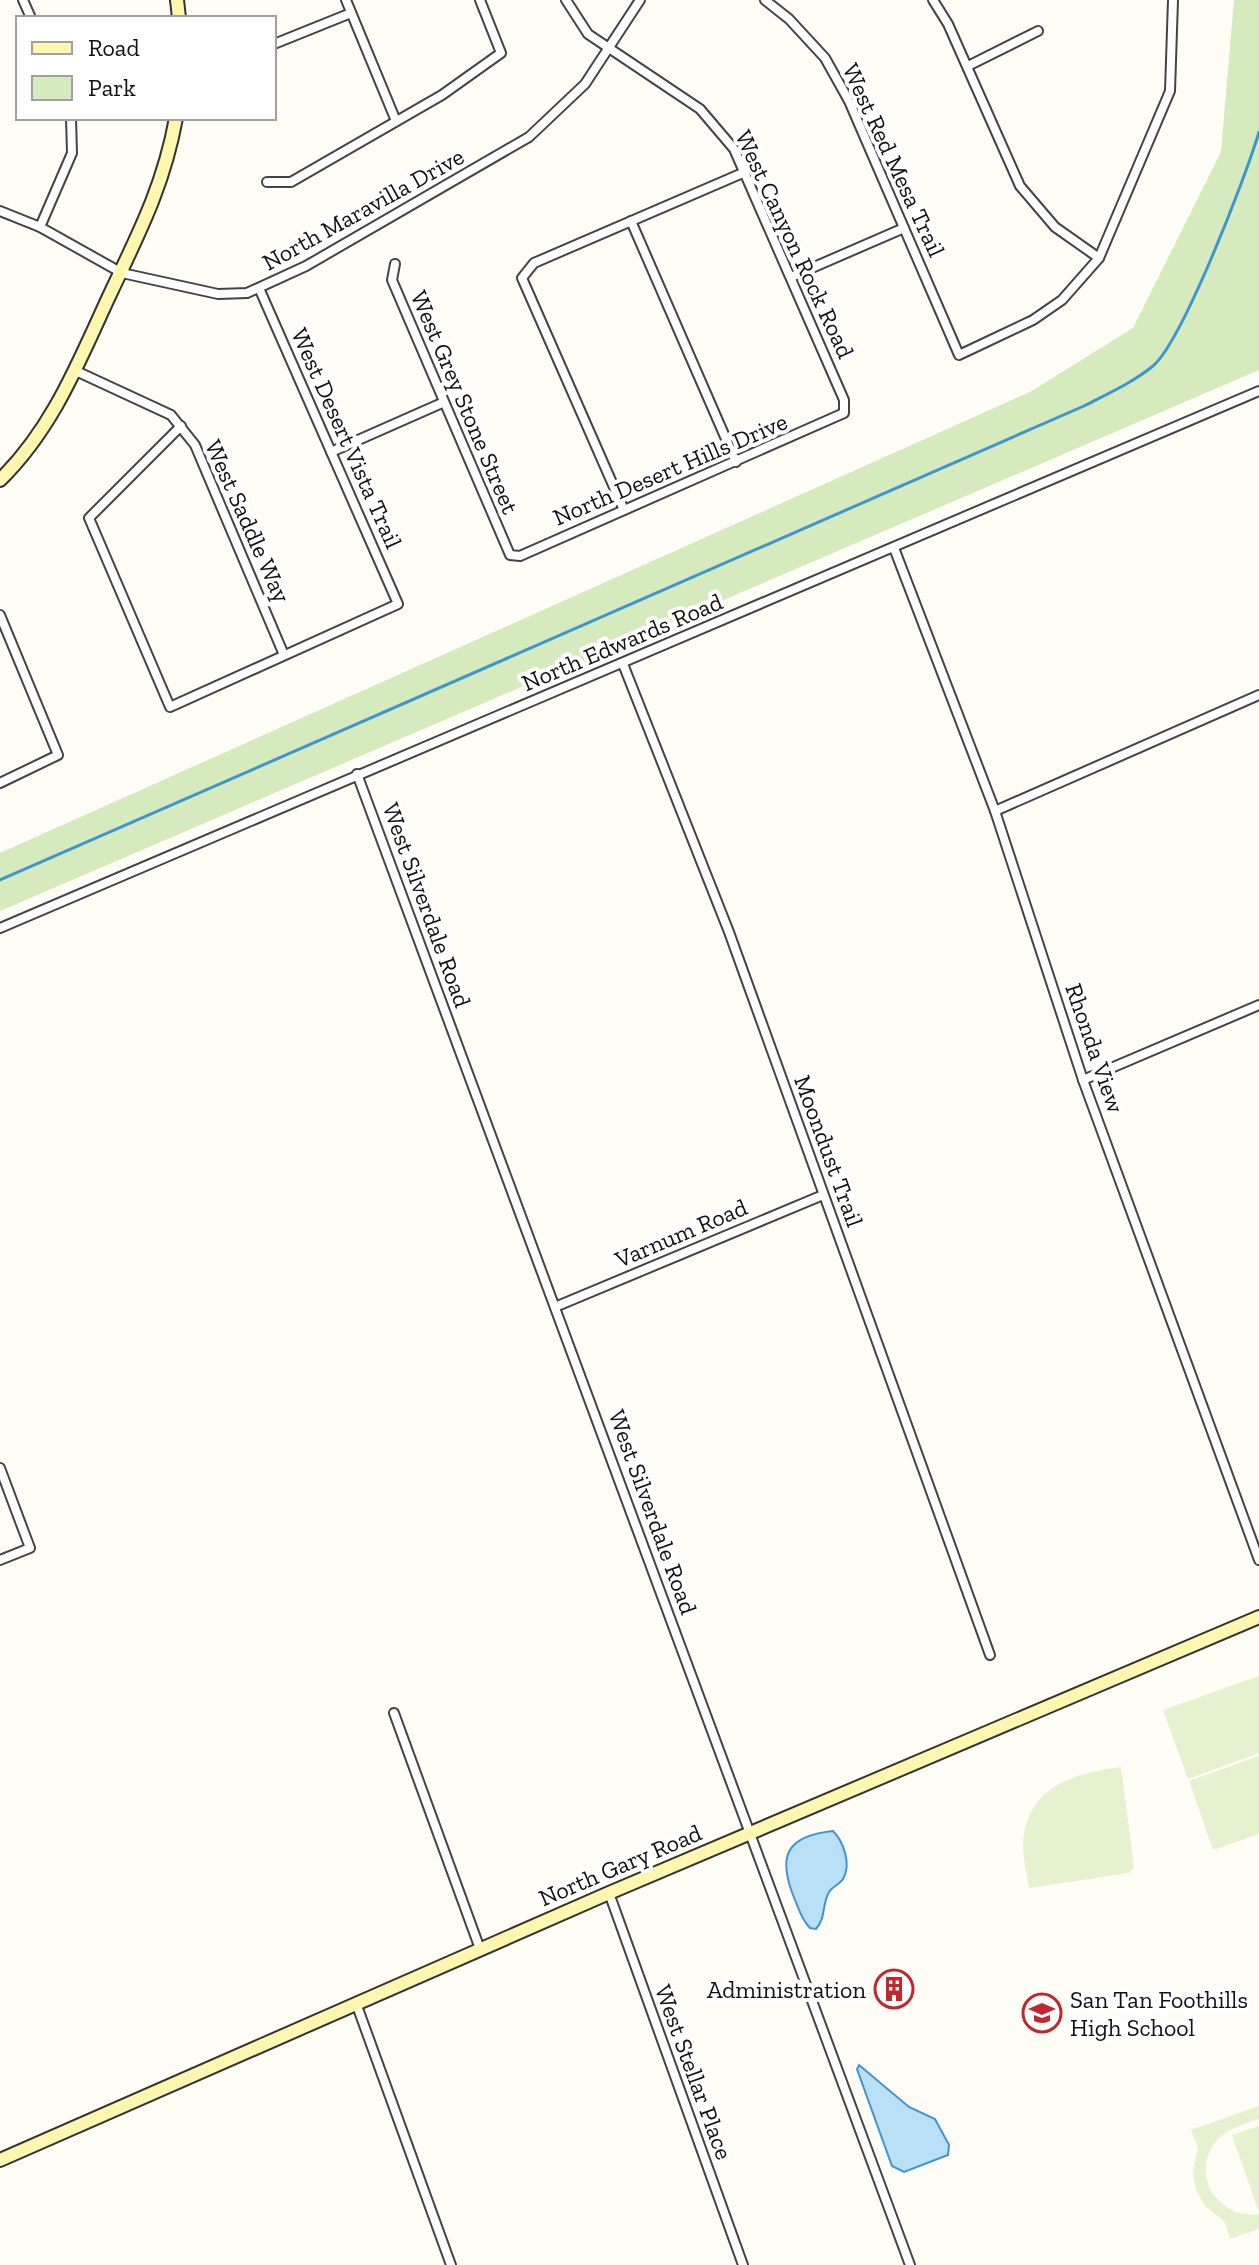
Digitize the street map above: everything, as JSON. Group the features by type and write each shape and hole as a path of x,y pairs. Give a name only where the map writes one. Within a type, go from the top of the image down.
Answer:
{"street":[{"path":"346,0 396,121"},
{"path":"267,182 291,182 473,76 501,53 480,0"},
{"name":"West Canyon Rock Road","path":"566,0 588,34 700,109 734,149 844,400 844,413"},
{"name":"North Maravilla Drive","path":"0,211 40,227 122,273 218,294 247,293 306,266 510,150 561,109 611,49 640,0"},
{"name":"West Red Mesa Trail","path":"765,0 789,19 825,58 849,101 959,355 1033,320 1062,300 1099,258"},
{"path":"933,0 968,66 1020,186 1055,227 1099,258 1170,91 1173,0"},
{"path":"276,43 351,13"},
{"path":"968,66 1038,31"},
{"path":"40,227 72,153 71,120"},
{"path":"0,480 36,440 76,371 155,201 175,120"},
{"path":"624,510 522,278 527,268 745,172"},
{"path":"631,221 736,462"},
{"path":"791,277 904,228"},
{"name":"West Grey Stone Street","path":"395,264 392,280 442,403 510,555"},
{"name":"West Desert Vista Trail","path":"259,288 398,604 284,655"},
{"name":"West Saddle Way","path":"76,371 151,405 181,426 195,445 284,655"},
{"name":"North Edwards Road","path":"0,928 1259,391"},
{"path":"331,452 442,403"},
{"name":"North Desert Hills Drive","path":"510,555 520,556 844,413"},
{"path":"181,426 89,518 170,707 284,655"},
{"name":"Rhonda View","path":"894,548 995,811 1083,1080 1259,1560"},
{"path":"0,615 58,755 0,783"},
{"name":"Moondust Trail","path":"623,664 682,806 990,1655"},
{"path":"995,811 1259,695"},
{"name":"West Silverdale Road","path":"357,774 910,2265"},
{"path":"1083,1080 1259,1005"},
{"name":"Varnum Road","path":"555,1307 823,1195"},
{"path":"0,1468 30,1548 0,1560"},
{"name":"North Gary Road","path":"0,2160 609,1893 1259,1617"},
{"path":"394,1713 480,1949"},
{"name":"West Stellar Place","path":"609,1893 743,2265"},
{"path":"356,2003 451,2265"}],"green space":[{"path":"1234,0 1259,0 1259,370 0,911 0,853 1030,392 1133,328 1221,152"},
{"path":"1259,1676 1259,1753 1188,1779 1163,1710"},
{"path":"1259,1756 1259,1834 1213,1850 1189,1781"},
{"path":"1121,1767 1134,1867 1129,1873 1029,1888 1023,1844 1033,1809 1043,1796 1070,1779"},
{"path":"1259,2106 1259,2119 1219,2138 1210,2151 1206,2165 1211,2191 1219,2201 1244,2214 1259,2214 1259,2229 1230,2239 1224,2221 1205,2206 1196,2190 1193,2169 1198,2148 1191,2130"},
{"path":"1259,2126 1259,2210 1258,2210 1232,2135"}],"water":[{"path":"833,1831 845,1853 846,1873 829,1892 819,1925 816,1929 810,1928 789,1885 786,1861 789,1851 804,1838"},
{"path":"859,2065 909,2107 935,2119 949,2145 948,2155 904,2172 892,2166 857,2069"}],"waterway":[{"path":"0,880 1084,406 1128,383 1153,366 1180,325 1228,219 1259,132"}],"place":[{"name":"Administration","path":"894,1989"},
{"name":"San Tan Foothills High School","path":"1042,2013"}]}
